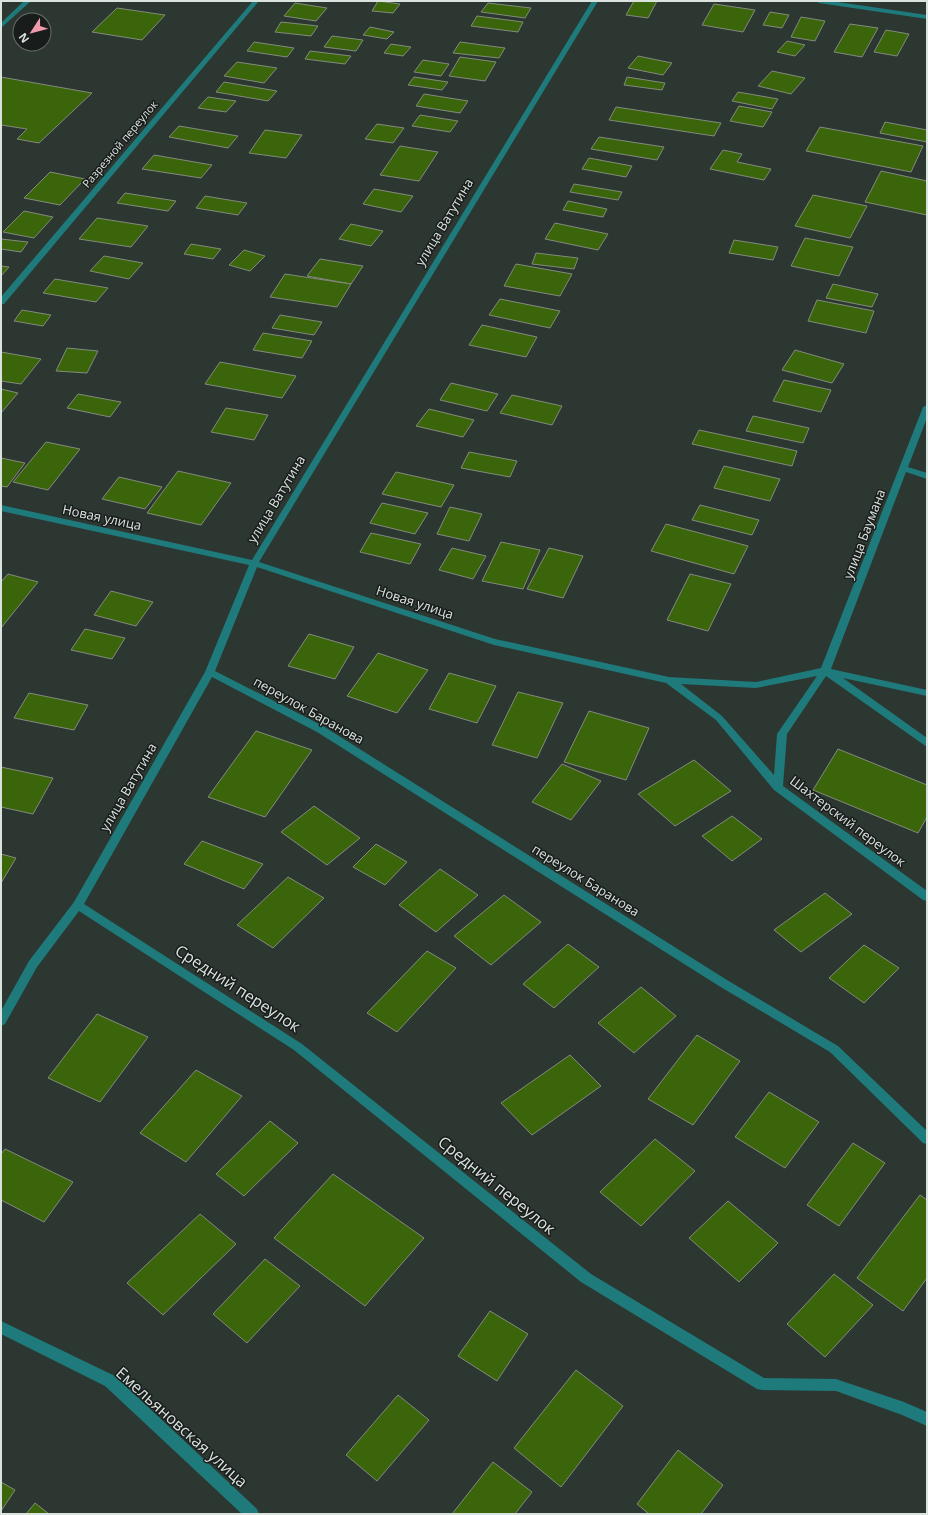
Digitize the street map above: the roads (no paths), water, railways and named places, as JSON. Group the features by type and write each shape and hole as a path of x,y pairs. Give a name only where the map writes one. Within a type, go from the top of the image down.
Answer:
{"street":[{"path":"1,26 28,1"},
{"name":"Разрезной переулок","path":"1,302 256,1"},
{"name":"улица Ватутина","path":"1,1022 33,964 78,905 210,672 254,563 595,1"},
{"path":"819,1 927,17"},
{"name":"улица Баумана","path":"825,671 927,406"},
{"path":"903,468 927,476"},
{"name":"Новая улица","path":"1,508 254,563 494,642 669,680 756,685 825,671"},
{"path":"825,671 927,693"},
{"path":"825,671 927,743"},
{"name":"Шахтерский переулок","path":"825,671 782,734 778,787 927,897"},
{"name":"переулок Баранова","path":"210,672 320,729 723,983 834,1049 927,1139"},
{"path":"669,680 719,718 778,787"},
{"name":"Средний переулок","path":"78,905 298,1047 586,1278 762,1384 836,1385 927,1419"},
{"name":"Емельяновская улица","path":"1,1327 110,1381 252,1514"}]}
